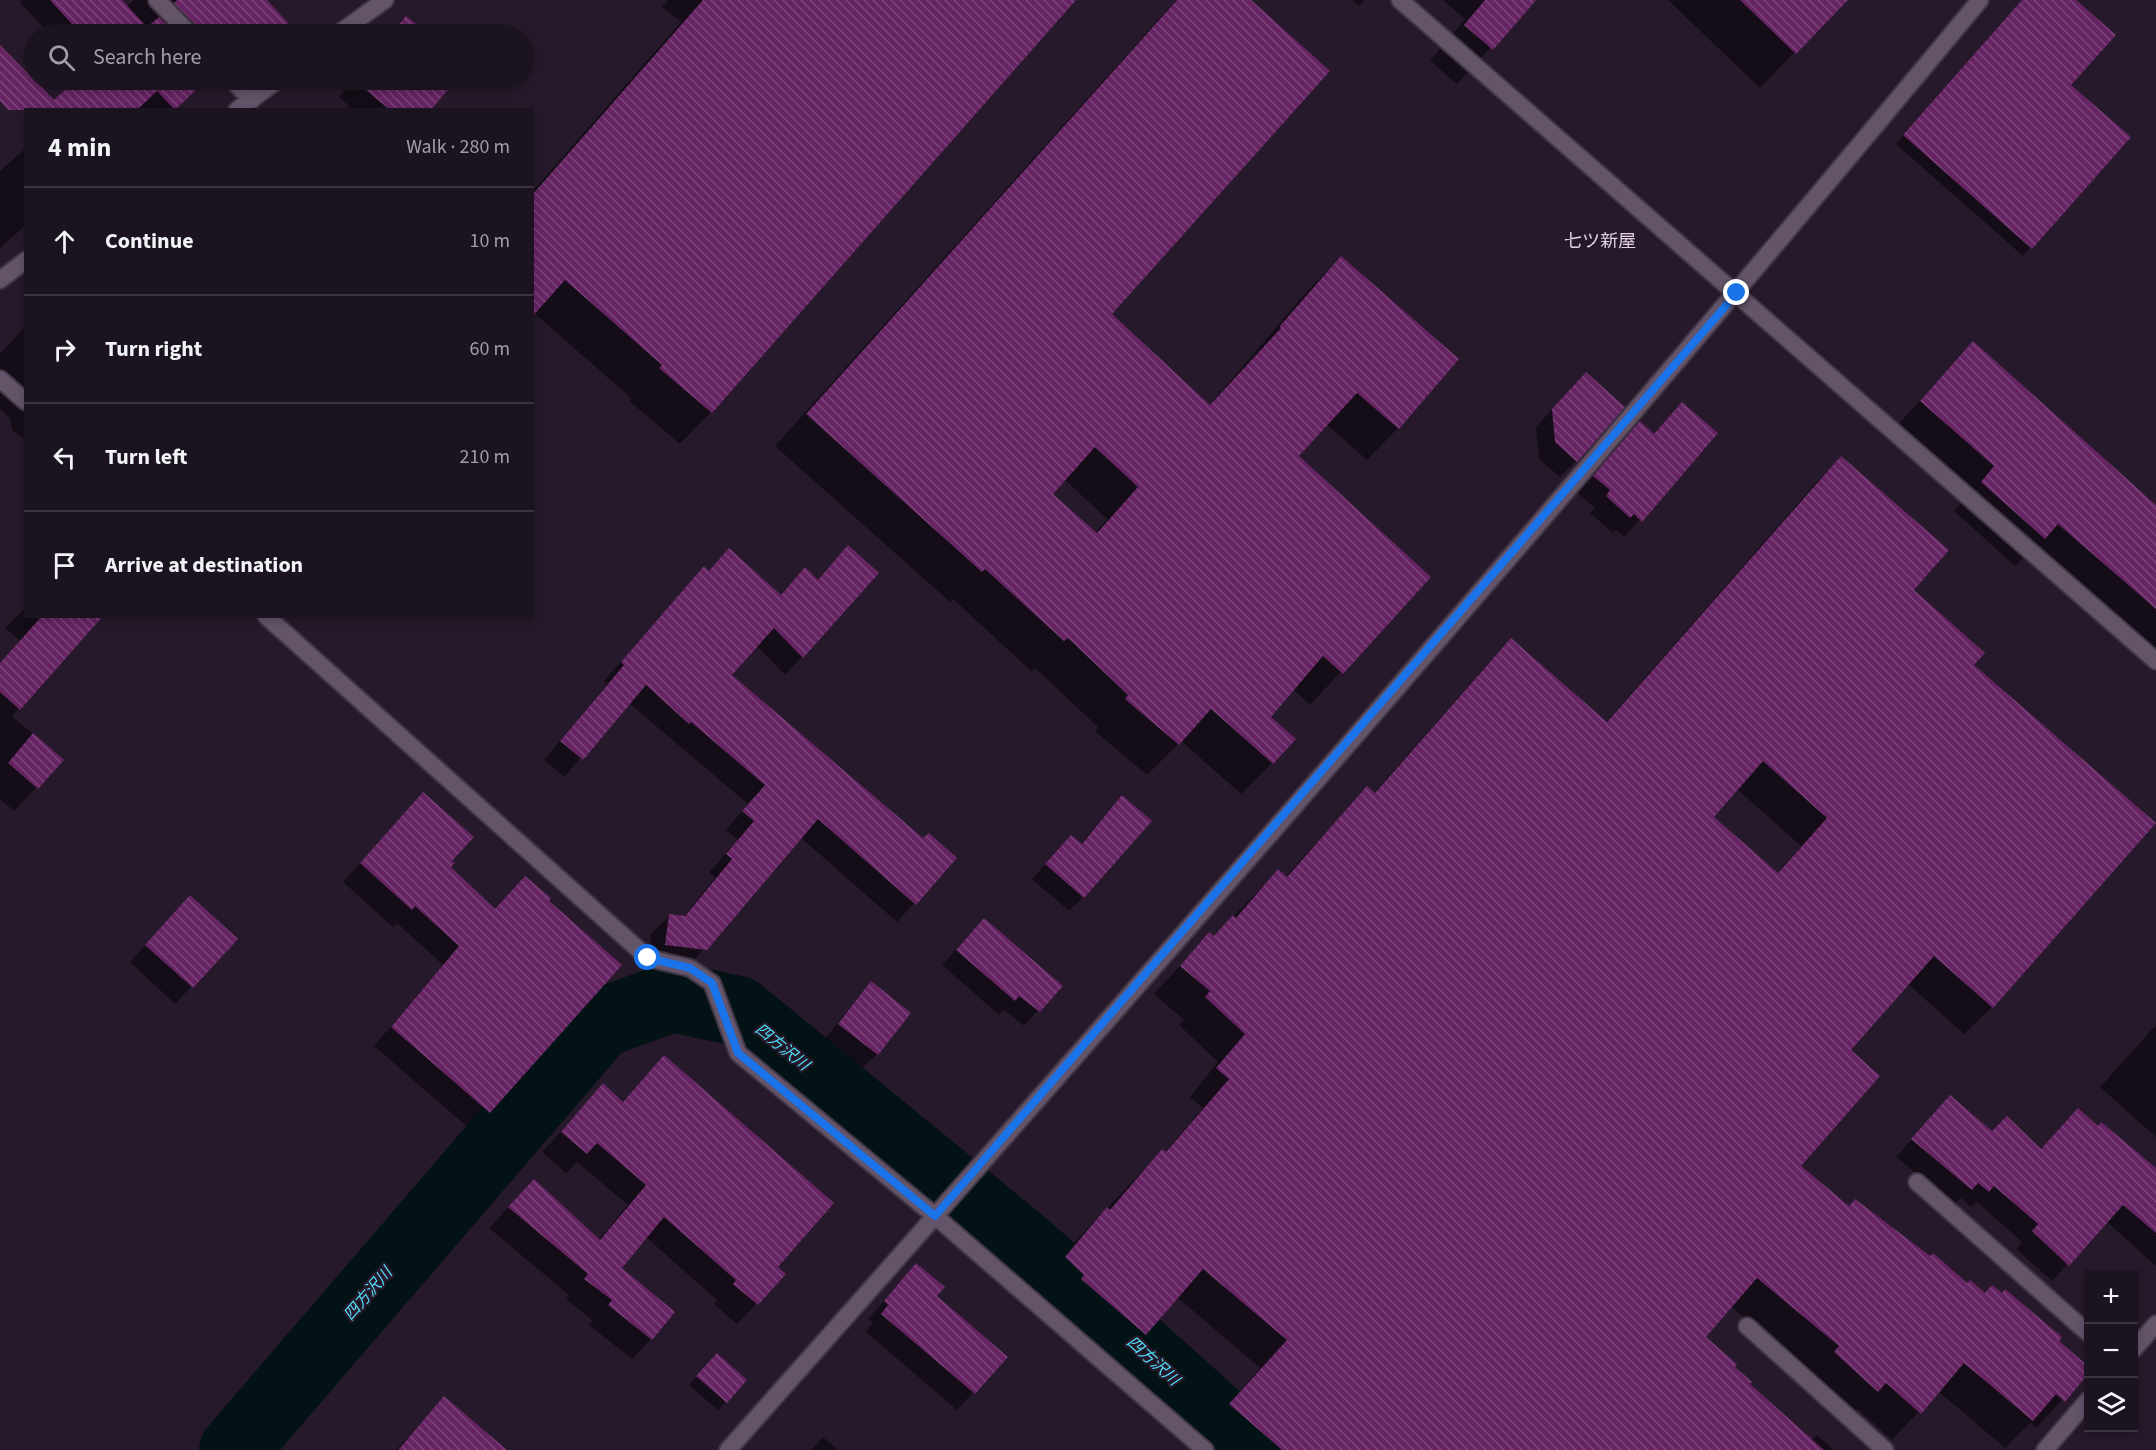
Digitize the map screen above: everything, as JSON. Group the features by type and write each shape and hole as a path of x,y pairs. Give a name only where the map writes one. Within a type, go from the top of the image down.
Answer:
{"street":[{"path":"157,0 180,24"},
{"path":"353,24 385,0"},
{"path":"1400,0 2156,661"},
{"path":"728,1450 935,1216 1737,293 1980,0"},
{"path":"242,90 252,100"},
{"path":"240,108 265,90"},
{"path":"0,280 24,262"},
{"path":"0,379 24,400"},
{"path":"268,618 648,958 690,968 712,983 738,1053 935,1216 1205,1450"},
{"path":"1917,1182 2084,1329"},
{"path":"2138,1344 2156,1324"},
{"path":"1747,1326 1885,1450"},
{"path":"2045,1450 2084,1405"}],"building":[{"path":"50,0 122,0 144,24 72,24"},
{"path":"177,0 267,0 289,24 195,24 174,3"},
{"path":"703,0 1076,0 712,413 659,368 662,365 565,280 534,315 534,193"},
{"path":"1177,0 1251,0 1330,71 1112,314 1210,405 1281,328 1280,326 1341,256 1459,359 1399,429 1357,393 1299,456 1431,577 1343,674 1323,656 1271,717 1296,739 1273,764 1211,709 1179,745 1125,699 1128,695 1068,638 1064,641 985,569 982,572 806,414","holes":["1095,447 1138,487 1097,533 1053,494"]},
{"path":"1485,0 1536,0 1493,50 1464,25"},
{"path":"1740,0 1848,0 1796,54"},
{"path":"2022,0 2076,0 2116,35 2071,85 2131,137 2032,249 1903,135"},
{"path":"406,16 416,24 399,24"},
{"path":"159,17 166,24 151,24"},
{"path":"0,45 24,69 24,90 44,90 54,100 65,90 196,90 177,108 173,108 157,91 139,108 8,110 0,101"},
{"path":"366,90 448,90 433,108 388,108"},
{"path":"1973,341 2156,505 2156,609 2058,524 2045,539 1981,482 1994,466 1920,401"},
{"path":"1586,372 1625,407 1577,462 1555,442 1552,409"},
{"path":"1682,402 1718,433 1642,522 1634,514 1630,518 1606,496 1610,490 1593,476 1640,421 1654,434"},
{"path":"1841,456 1949,550 1914,590 1985,653 1974,665 2156,823 1993,1008 1934,956 1851,1050 1880,1076 1801,1166 1849,1206 1855,1199 1930,1256 1933,1253 1967,1283 1970,1280 1985,1293 1992,1285 2002,1293 2005,1289 2062,1337 2059,1341 2084,1363 2084,1379 2065,1402 2056,1394 2033,1421 1964,1363 1921,1414 1886,1383 1878,1392 1834,1352 1839,1346 1757,1278 1706,1337 1737,1364 1735,1367 1752,1382 1750,1384 1824,1450 1282,1450 1229,1404 1287,1340 1203,1269 1146,1335 1081,1279 1084,1275 1065,1257 1107,1207 1110,1210 1162,1149 1166,1152 1229,1079 1216,1068 1245,1034 1205,997 1210,991 1180,966 1209,932 1214,936 1233,915 1236,918 1278,869 1287,877 1367,786 1375,793 1511,638 1607,722","holes":["1763,761 1827,818 1778,873 1714,817"]},
{"path":"848,545 879,573 803,658 774,628 732,675 923,838 929,833 957,858 916,905 818,819 707,950 665,945 669,914 685,916 732,859 726,854 754,821 742,811 765,785 691,722 689,724 646,685 583,760 560,741 624,665 621,662 704,566 709,571 729,548 781,595 805,567 818,580"},
{"path":"40,618 101,618 20,710 0,692 0,663"},
{"path":"33,733 64,760 38,789 8,763"},
{"path":"423,792 474,837 452,861 455,863 451,867 495,909 525,876 551,898 549,901 622,965 490,1113 391,1027 459,946 415,906 412,910 360,863"},
{"path":"1122,795 1152,821 1084,898 1045,864 1071,835 1082,844"},
{"path":"190,895 238,939 193,988 145,945"},
{"path":"984,918 1063,986 1040,1012 1019,996 1015,1001 956,950"},
{"path":"871,981 911,1013 878,1055 838,1024"},
{"path":"664,1055 834,1203 778,1267 786,1274 758,1305 733,1284 736,1280 664,1217 622,1268 675,1312 652,1340 608,1305 612,1300 584,1279 588,1274 508,1207 534,1179 600,1240 646,1185 597,1143 587,1154 561,1132 603,1083 623,1102"},
{"path":"1950,1095 1992,1131 2007,1116 2041,1149 2078,1108 2098,1126 2101,1122 2156,1168 2156,1233 2123,1205 2069,1266 2032,1231 2038,1224 1994,1186 1989,1192 1978,1183 1972,1190 1911,1139"},
{"path":"916,1263 945,1287 937,1296 1008,1357 975,1394 881,1314 888,1305 884,1301"},
{"path":"717,1353 747,1380 727,1403 696,1376"},
{"path":"444,1396 507,1450 398,1450"}],"waterway":[{"name":"四方沢川","path":"234,1450 601,1023 672,997 738,1011 1025,1246 1253,1450"}],"district":[{"name":"七ツ新屋","path":"1600,241"}],"route":[{"path":"648,958 690,968 712,983 738,1053 935,1216 1737,293"}]}
